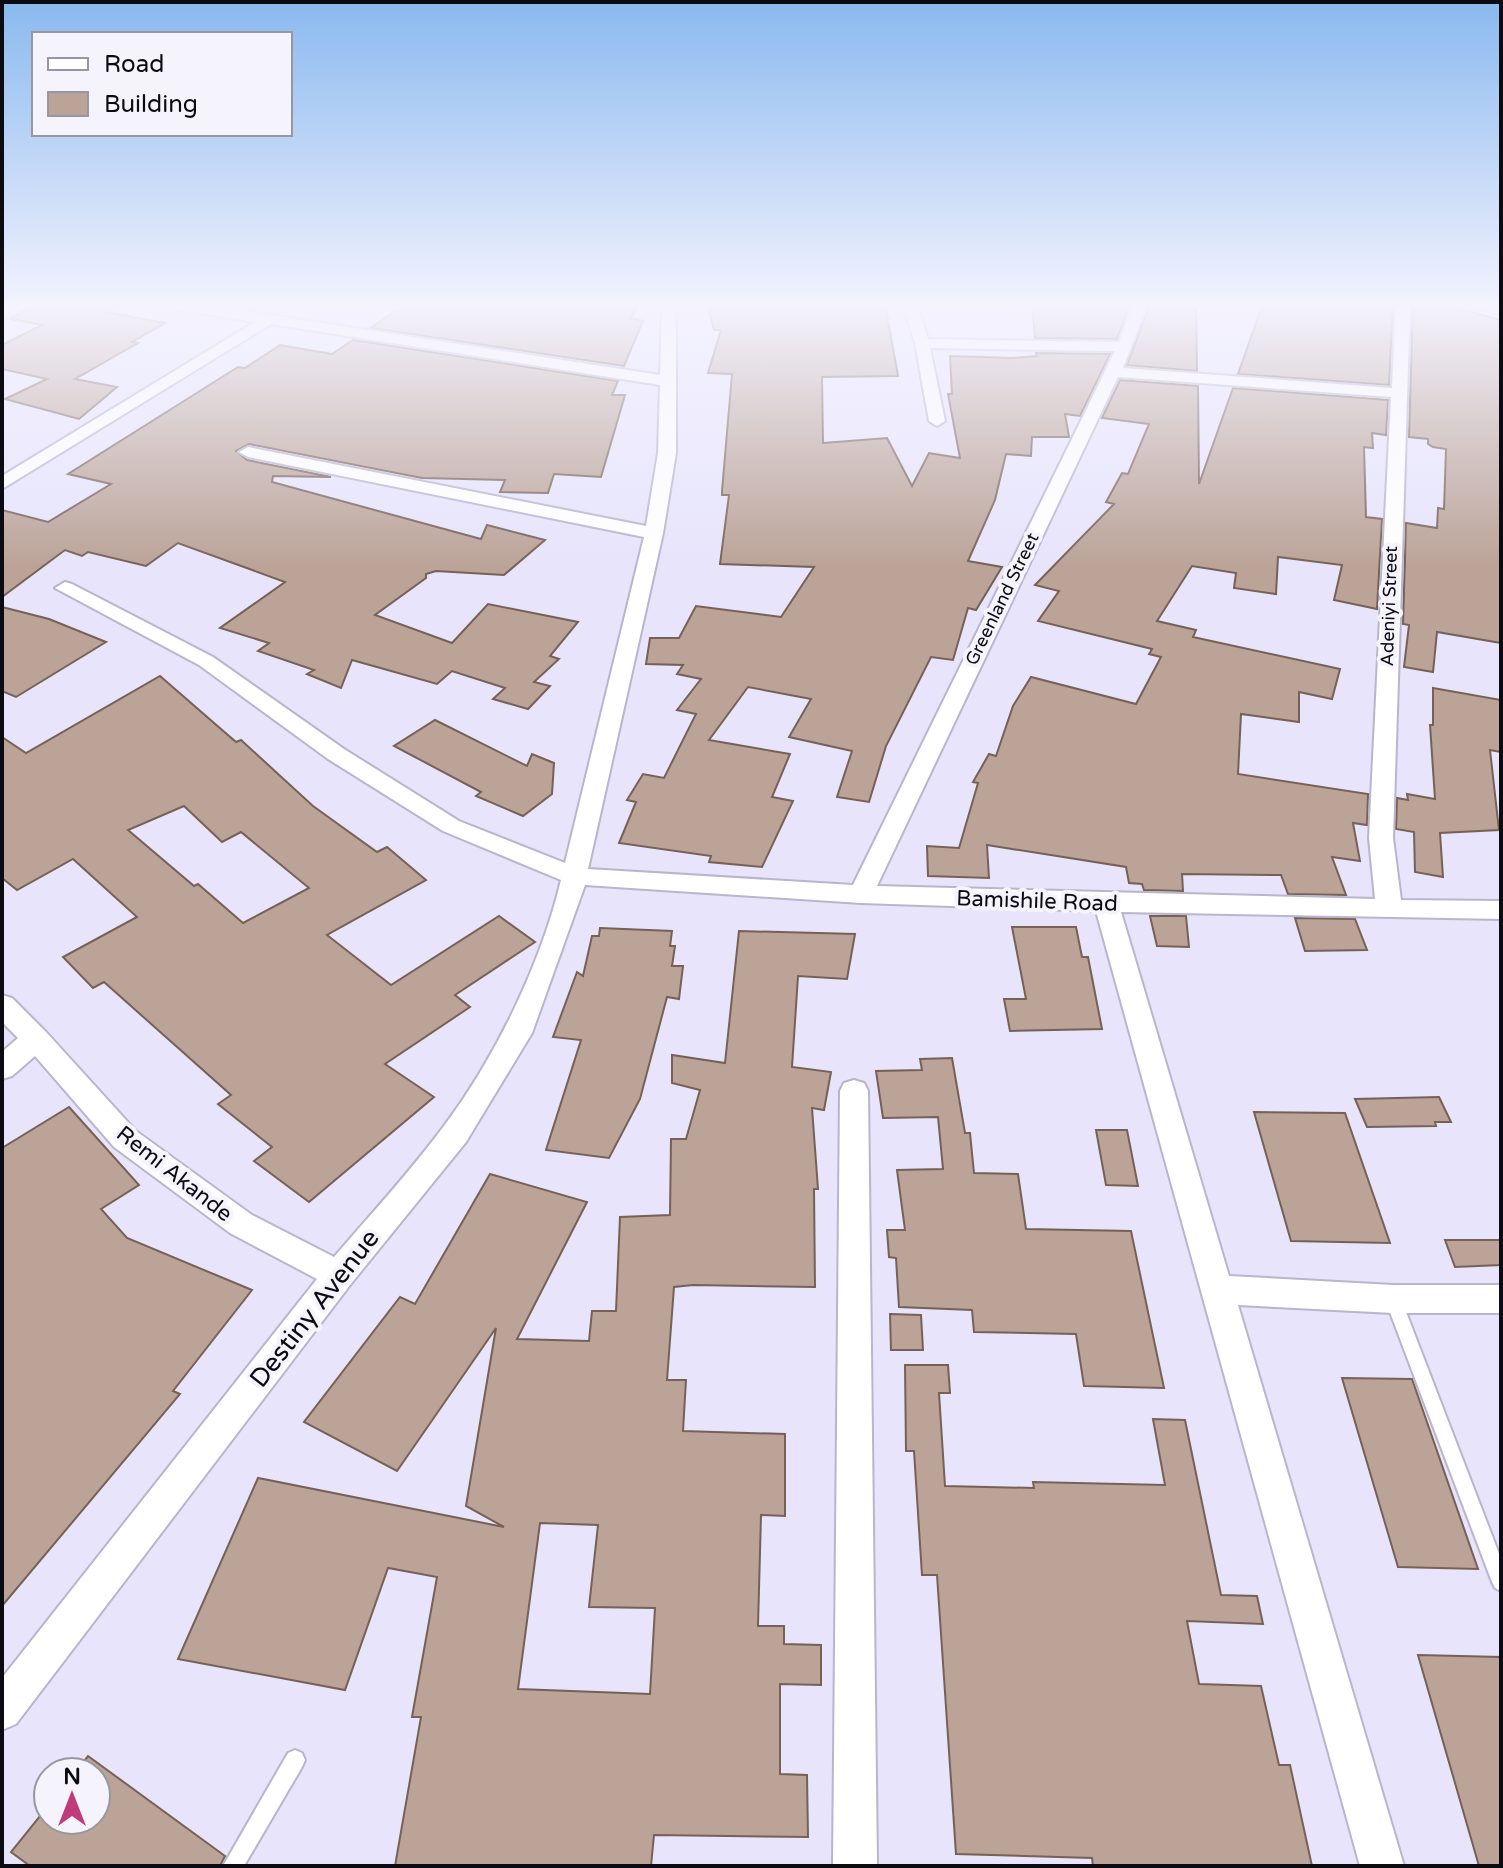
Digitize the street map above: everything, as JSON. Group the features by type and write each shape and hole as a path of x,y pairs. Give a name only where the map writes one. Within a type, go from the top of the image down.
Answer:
{"street":[{"path":"2,484 152,391"},
{"name":"Destiny Avenue","path":"2,1710 339,1275 455,1134 518,1033 568,903 654,533 667,453 666,391"},
{"path":"931,391 937,421"},
{"name":"Greenland Street","path":"861,894 1102,391"},
{"path":"1374,391 1399,393"},
{"name":"Adeniyi Street","path":"1389,908 1381,838 1399,393"},
{"path":"248,452 654,533"},
{"name":"Bamishile Road","path":"65,588 206,661 336,754 451,826 573,876 861,894 1106,903 1501,910"},
{"path":"1106,903 1382,1866"},
{"name":"Remi Akande","path":"2,1005 125,1139 241,1224 339,1275"},
{"path":"2,1068 36,1039"},
{"path":"854,1091 855,1866"},
{"path":"1217,1290 1393,1299 1501,1299"}],"lane":[{"path":"1393,1299 1501,1582"},
{"path":"233,1866 295,1760"}],"building":[{"path":"21,391 112,391 79,419 5,399"},
{"path":"200,391 614,391 612,395 625,395 601,477 554,474 548,493 500,492 505,480 422,478 249,444 236,451 247,460 331,477 273,476 272,482 481,539 487,525 545,540 504,575 436,571 426,574 426,578 375,615 452,643 488,604 578,622 550,656 559,659 534,682 550,686 528,709 493,699 505,688 452,671 437,684 352,660 341,688 307,674 314,670 258,651 269,643 220,628 285,582 178,543 146,566 88,552 82,556 65,550 2,597 2,510 48,522 111,484 68,474"},
{"path":"731,391 822,391 823,443 887,438 912,486 929,453 960,458 948,394 952,391 1092,391 1080,416 1065,414 1069,437 1032,437 1031,456 1006,454 995,500 968,561 1002,567 976,610 968,608 953,660 931,657 886,746 869,802 837,797 852,751 789,737 811,699 748,687 709,740 790,754 772,797 793,801 762,867 709,862 711,856 619,843 636,802 627,800 643,774 664,778 696,714 677,710 701,679 677,674 683,665 646,664 650,638 679,638 696,606 781,617 814,567 720,564 729,495 722,495"},
{"path":"1115,391 1198,391 1199,484 1232,391 1388,400 1386,435 1372,433 1373,448 1364,447 1366,517 1382,519 1377,609 1334,600 1342,565 1278,557 1276,594 1234,588 1236,573 1192,566 1157,621 1196,630 1193,637 1340,669 1332,699 1299,692 1299,722 1241,714 1238,774 1368,794 1367,825 1353,823 1360,861 1332,857 1346,895 1288,894 1281,875 1182,874 1183,891 1144,890 1142,884 1129,883 1126,867 987,845 989,878 928,876 927,846 959,848 978,783 973,782 989,754 996,756 1013,706 1031,677 1136,704 1161,657 1149,654 1152,649 1038,621 1059,591 1035,585 1114,504 1106,502 1122,473 1128,474 1149,424 1102,418"},
{"path":"1410,391 1501,391 1501,643 1437,632 1433,672 1404,667 1409,625 1403,624 1406,523 1437,528 1438,508 1444,509 1446,449 1433,447 1428,444 1428,439 1409,437"},
{"path":"2,607 49,619 106,642 16,697 2,691"},
{"path":"160,676 236,742 241,740 313,806 377,852 387,847 426,880 327,935 391,985 499,916 535,942 455,995 470,1007 385,1064 434,1097 309,1202 254,1161 272,1147 218,1104 231,1095 104,982 93,988 63,957 137,917 73,859 17,890 2,878 2,737 26,753","holes":["184,806 222,842 241,832 309,888 243,923 128,830"]},
{"path":"1433,688 1501,700 1501,752 1490,750 1499,830 1440,833 1443,877 1415,872 1414,832 1396,829 1397,798 1408,800 1407,794 1435,799 1430,725 1433,725"},
{"path":"435,720 527,766 532,754 554,763 552,794 523,816 476,796 481,792 394,746"},
{"path":"1150,916 1186,916 1189,947 1157,946"},
{"path":"1295,918 1355,919 1367,950 1305,951"},
{"path":"1012,927 1076,927 1082,957 1088,957 1102,1029 1010,1031 1004,999 1026,999"},
{"path":"600,928 672,931 670,946 675,946 672,966 683,966 679,999 667,997 640,1099 609,1158 546,1150 581,1040 553,1037 577,972 583,976 592,936 599,936"},
{"path":"739,931 855,934 847,979 798,976 792,1067 831,1072 824,1110 812,1108 818,1189 814,1189 815,1287 674,1287 667,1380 686,1380 683,1431 785,1434 785,1516 761,1515 758,1626 784,1626 784,1644 821,1645 821,1685 780,1684 780,1774 807,1775 808,1837 654,1835 651,1866 395,1866 421,1717 412,1717 437,1577 388,1568 345,1690 178,1659 258,1478 504,1527 466,1506 496,1328 397,1471 304,1422 400,1297 415,1304 490,1174 587,1202 517,1339 589,1341 592,1311 616,1311 620,1217 670,1215 671,1139 686,1139 700,1090 672,1083 672,1055 725,1063","holes":["540,1523 598,1525 589,1607 655,1608 650,1694 518,1689"]},
{"path":"952,1058 965,1133 970,1133 974,1173 1018,1174 1026,1229 1131,1231 1164,1388 1084,1386 1076,1334 974,1332 972,1310 899,1307 896,1258 889,1257 887,1230 905,1230 897,1170 943,1169 938,1117 883,1118 876,1071 922,1070 920,1059"},
{"path":"1439,1097 1451,1122 1435,1122 1436,1126 1367,1127 1355,1099"},
{"path":"69,1107 139,1185 101,1209 127,1238 252,1290 173,1391 180,1394 2,1606 2,1148"},
{"path":"1254,1112 1345,1113 1390,1243 1291,1241"},
{"path":"1096,1130 1127,1130 1138,1186 1106,1185"},
{"path":"1445,1240 1501,1240 1501,1265 1455,1267"},
{"path":"890,1314 921,1315 923,1350 891,1350"},
{"path":"905,1365 948,1365 950,1393 939,1393 945,1486 1034,1488 1033,1482 1165,1485 1153,1419 1185,1420 1221,1595 1257,1596 1263,1624 1187,1621 1199,1684 1261,1686 1279,1765 1290,1765 1312,1866 1093,1866 1092,1858 956,1854 937,1575 922,1575 914,1451 906,1451"},
{"path":"1342,1378 1412,1379 1478,1569 1398,1567"},
{"path":"1418,1655 1501,1657 1501,1866 1479,1866"},
{"path":"112,1774 225,1856 220,1866 30,1866 11,1852 32,1826 32,1836 112,1836"}]}
